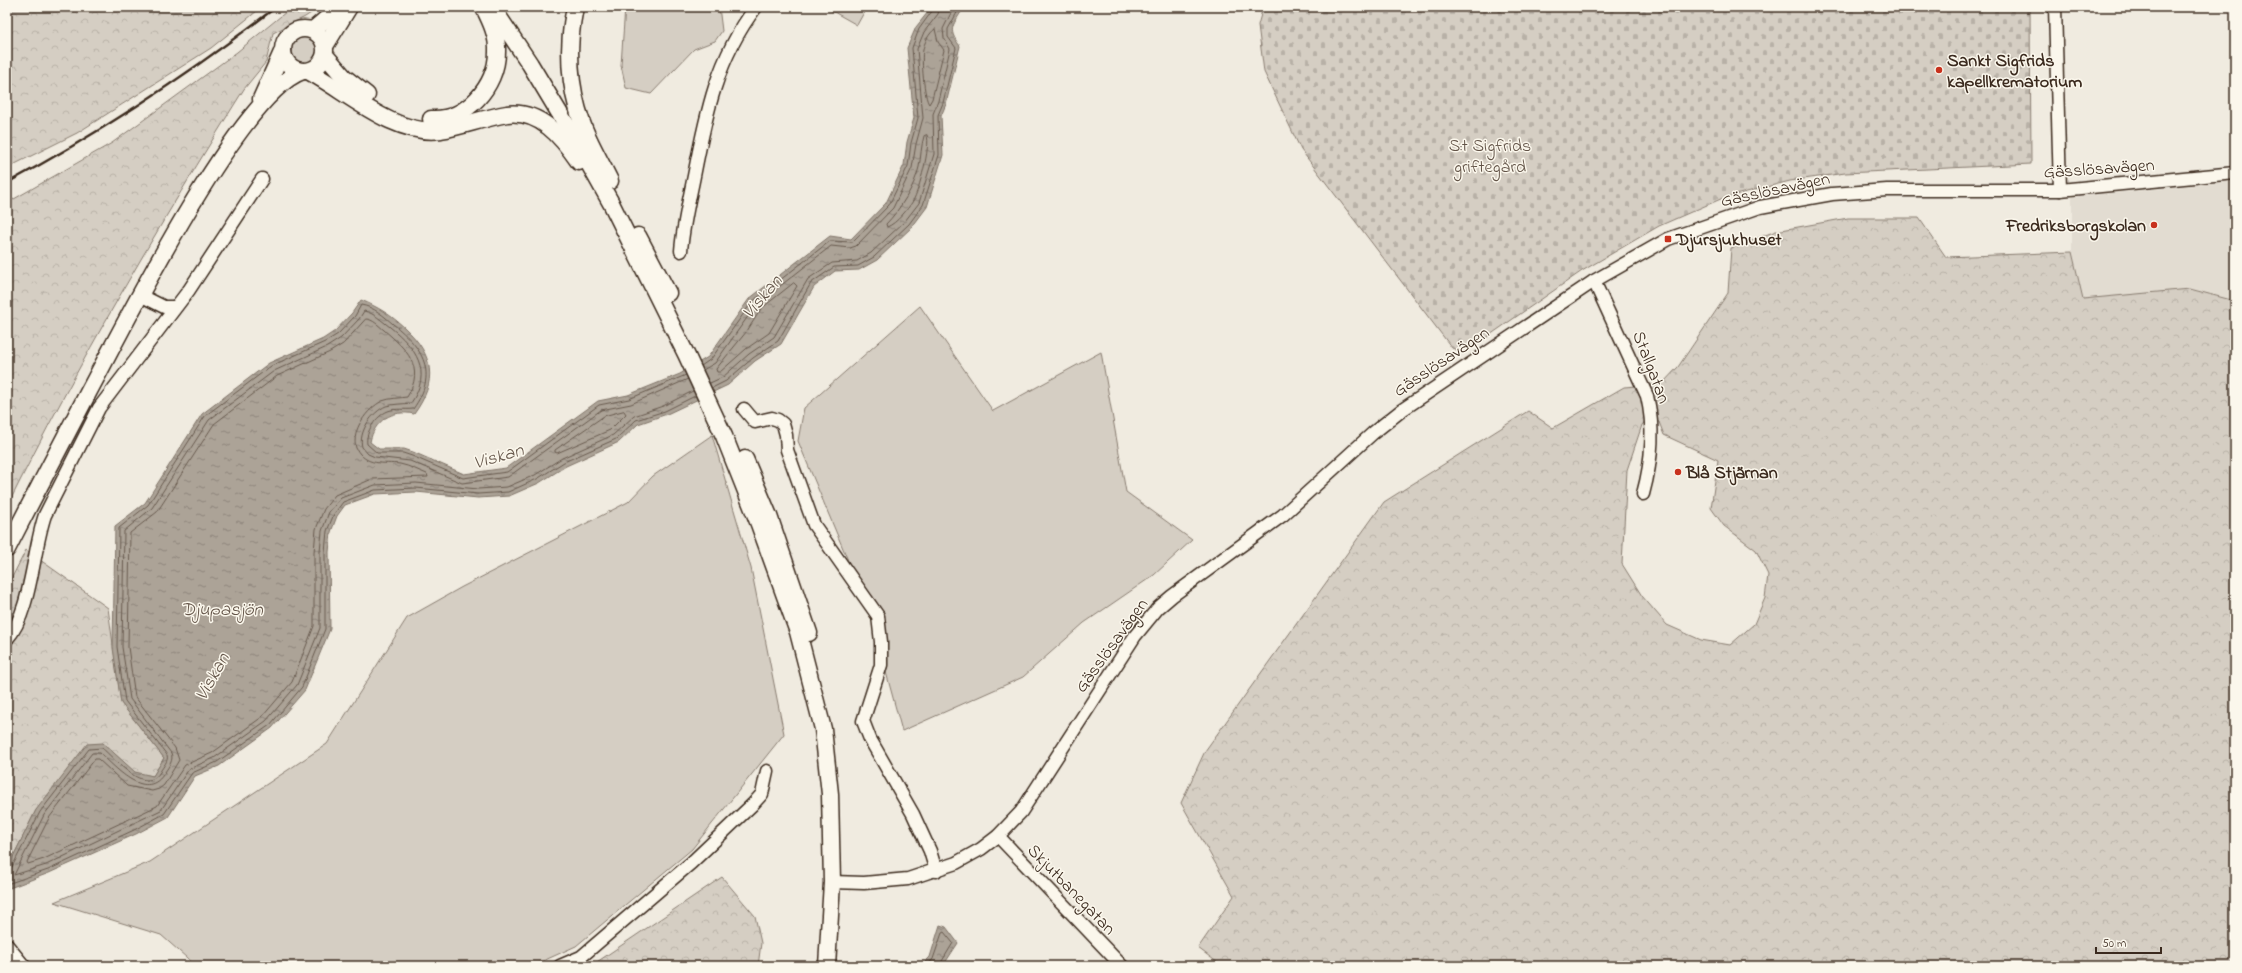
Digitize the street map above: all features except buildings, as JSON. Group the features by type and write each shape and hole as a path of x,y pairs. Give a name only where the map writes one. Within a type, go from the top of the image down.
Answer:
{"main road":[{"path":"313,30 340,7"},
{"path":"7,549 140,295 199,194 256,110 283,82 293,75 320,65 325,50 349,7"},
{"path":"256,110 283,50 286,38 295,30 313,30 319,34 325,50 335,68 354,86 374,100 396,112 422,119 436,120 460,112 479,98 492,79 497,53 497,40 483,7"},
{"path":"492,7 530,64 578,144 615,200"},
{"path":"499,7 538,66 615,200 691,352 729,434 759,524 798,632 823,729 830,794 836,882 835,966"},
{"path":"575,7 570,54 575,96 582,123 615,200"},
{"path":"283,50 284,56 291,67 306,71 380,115 412,128 440,130 488,117 517,112 536,118 558,135 597,190 615,200"},
{"path":"827,966 836,882"}],"street":[{"path":"680,251 699,147 716,83 730,46 756,7"},
{"path":"2055,7 2060,190"},
{"name":"Gässlösavägen","path":"836,882 864,883 908,879 936,871 981,849 998,836 1021,812 1135,636 1167,600 1283,515 1373,433 1402,410 1594,281 1668,238 1760,207 1832,194 1880,190 2060,190 2235,173"},
{"path":"7,639 13,632 22,610 39,533 45,515 96,414 175,307 262,179"},
{"name":"Stallgatan","path":"1594,281 1647,396 1652,414 1651,453 1643,494"},
{"path":"140,295 164,308 175,307"},
{"path":"744,409 755,422 772,418 783,424 786,435 787,450 814,525 878,616 881,642 881,665 863,721 870,739 913,814 930,851 936,871"},
{"path":"560,966 581,957 691,863 762,794 767,771"},
{"name":"Skjutbanegatan","path":"998,836 1122,966"},
{"path":"7,945 24,966"}],"shaded area":[{"name":"Fredriksborgskolan","path":"2235,181 2235,301 2190,289 2083,300 2072,252 2072,197"}],"green space":[{"path":"7,7 262,7 211,48 77,133 7,168"},
{"path":"292,7 320,7 305,17 273,33 266,62 244,89 150,243 62,400 7,507 7,203 112,143 237,52"},
{"path":"625,7 719,7 722,31 715,41 694,49 651,94 626,88 621,65"},
{"path":"825,7 867,7 857,25"},
{"name":"S:t Sigfrids griftegård","path":"1263,7 2030,7 2031,164 1845,173 1790,181 1723,198 1659,226 1582,271 1464,353 1452,348 1301,150 1264,72 1258,25"},
{"path":"305,35 315,39 319,49 315,59 305,63 295,59 291,49 295,39"},
{"path":"1848,218 1919,218 1946,257 2072,252 2083,299 2190,289 2235,301 2235,966 1222,966 1198,948 1234,896 1181,803 1205,751 1384,502 1528,411 1553,428 1624,387 1662,384 1678,367 1728,293 1731,248 1776,231","holes":["1647,419 1659,422 1664,435 1718,460 1711,508 1724,526 1756,550 1768,575 1765,598 1754,624 1730,645 1701,640 1667,625 1642,596 1622,564 1627,470 1642,425"]},
{"path":"920,306 993,411 1101,352 1126,492 1192,540 1154,575 1084,623 1023,677 902,731 870,613 798,441 804,408"},
{"path":"712,435 751,568 784,734 692,849 576,946 532,966 196,966 161,935 54,902 150,862 327,744 407,618 462,587 628,502 653,476"},
{"path":"26,550 108,608 121,703 164,758 153,776 135,773 103,743 36,810 7,869 7,587"},
{"path":"722,877 755,916 761,943 758,966 591,966"}],"water":[{"name":"Djupasjön","path":"932,7 964,7 952,30 953,35 960,46 946,104 941,116 943,155 927,207 912,227 877,260 859,270 835,271 814,287 781,344 755,361 728,385 667,414 638,424 619,442 566,466 539,483 509,496 478,498 416,492 375,494 345,505 337,516 331,532 329,552 330,629 305,690 272,728 219,766 195,776 168,817 136,834 49,873 7,889 7,869 36,810 87,744 103,743 135,772 153,776 164,758 121,703 113,648 115,526 145,503 202,414 269,363 323,339 335,331 352,313 361,300 395,319 415,338 427,358 429,369 427,390 422,402 414,414 398,413 385,418 375,428 370,442 379,449 404,449 413,452 464,474 506,468 598,401 628,395 680,374 708,357 749,299 830,236 851,239 886,203 904,165 907,142 914,118 907,48 916,27"},
{"path":"940,925 946,927 958,943 943,966 921,966 930,957"}],"railway":[{"path":"7,183 42,164 145,101 276,7"}],"place":[{"name":"Sankt Sigfrids kapellkrematorium","path":"1939,70"},
{"name":"Fredriksborgskolan","path":"2154,225"},
{"name":"Djursjukhuset","path":"1668,239"},
{"name":"Blå Stjärnan","path":"1678,472"}],"water label":[{"name":"Viskan","path":"761,296"},
{"name":"Viskan","path":"498,455"},
{"name":"Viskan","path":"211,676"}]}
